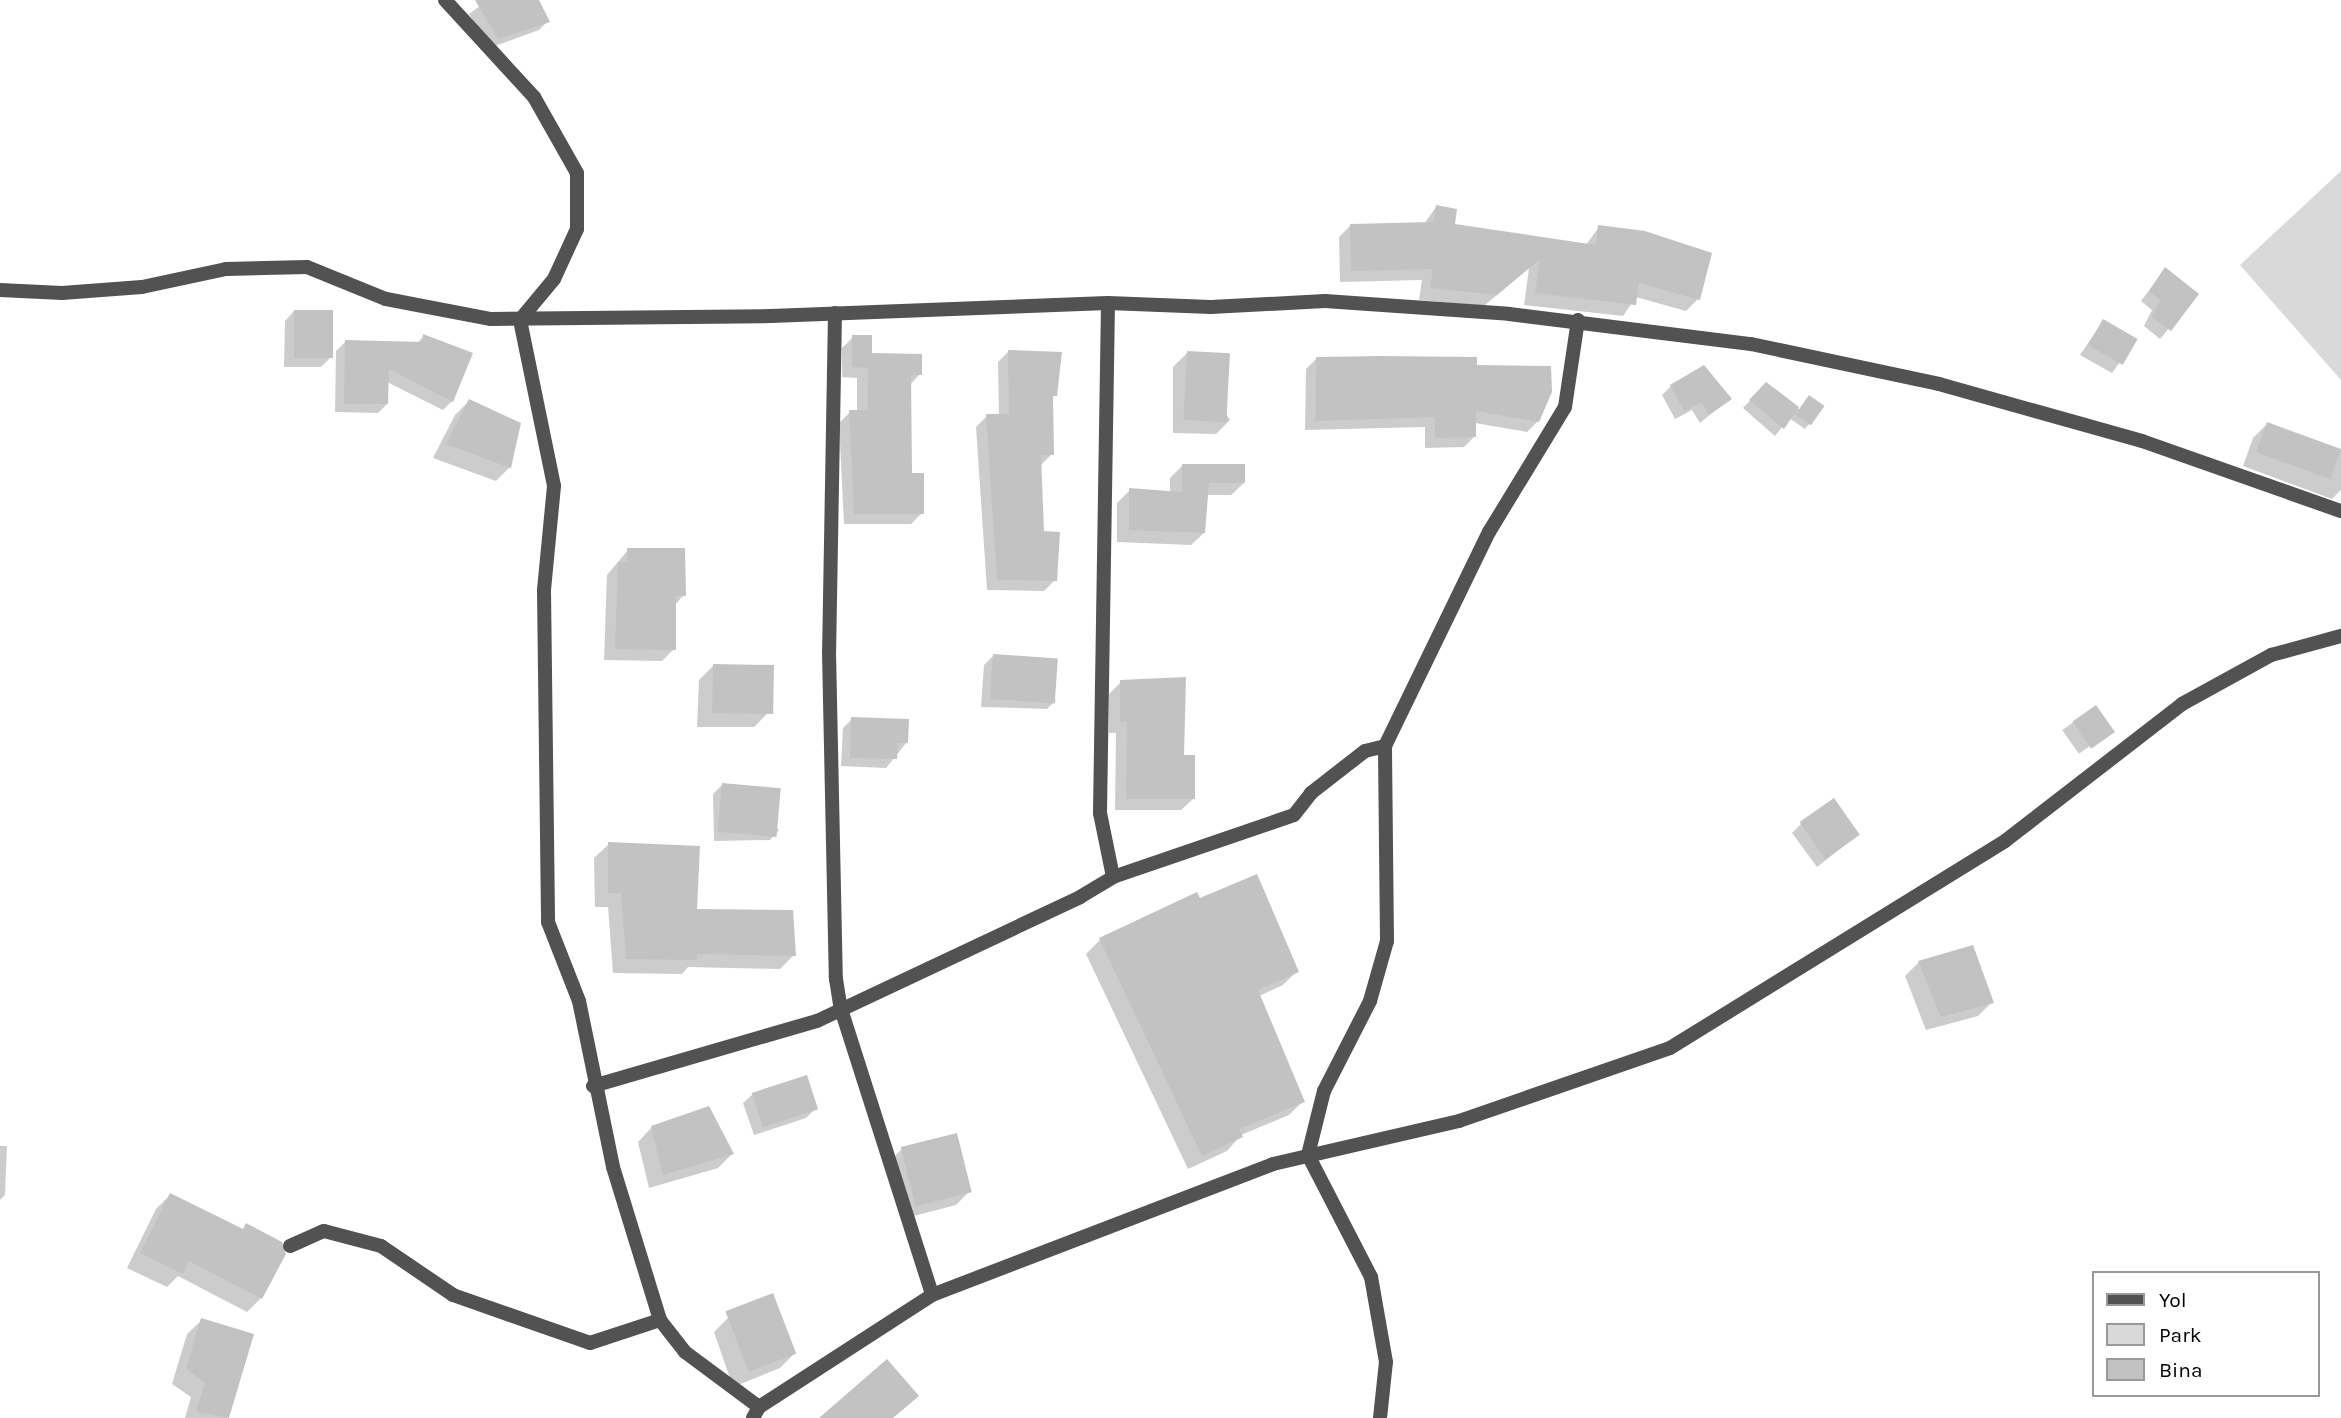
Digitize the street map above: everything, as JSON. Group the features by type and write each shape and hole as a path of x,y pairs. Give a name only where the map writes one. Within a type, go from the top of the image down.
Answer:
{"street":[{"path":"445,0 534,97 577,173 577,229 554,279 520,320"},
{"path":"0,290 62,292 129,288 226,269 307,267 386,299 491,319 835,313 1108,303 1212,307 1325,301 1578,320 1751,344 1939,384 2142,440 2341,511"},
{"path":"1108,303 1100,813 1113,877"},
{"path":"835,313 829,652 836,979 841,1009 932,1295"},
{"path":"520,320 554,486 544,590 548,922 579,1001 593,1086 660,1320 685,1352 756,1413 932,1295 1308,1155 1459,1121 1670,1048 2005,841 2182,704 2272,655 2341,636"},
{"path":"1380,1418 1386,1362 1371,1277 1308,1155 1324,1091 1370,1001 1387,941 1385,746 1489,532 1565,407 1578,320"},
{"path":"593,1086 817,1021 1080,897 1113,877 1294,816 1311,793 1365,751 1385,746"},
{"path":"290,1247 324,1231 381,1245 453,1296 590,1343 660,1320"}],"green space":[{"path":"2341,171 2341,380 2240,265"}],"building":[{"path":"475,0 539,0 550,22 498,39"},
{"path":"1436,205 1457,209 1455,224 1596,245 1598,225 1645,231 1712,253 1700,300 1639,283 1636,305 1535,293 1540,259 1497,295 1430,288 1433,269 1351,271 1350,224 1433,222"},
{"path":"2165,267 2199,294 2171,331 2152,317 2160,300 2149,291"},
{"path":"294,310 333,310 333,358 294,358"},
{"path":"2103,319 2138,339 2123,365 2088,345"},
{"path":"423,334 473,353 453,402 389,369 388,404 344,404 345,340 422,342"},
{"path":"852,335 872,335 872,353 922,354 922,375 911,375 912,473 924,473 924,514 854,514 849,410 867,410 868,368 852,367"},
{"path":"1008,350 1062,352 1057,396 1053,396 1054,455 1041,455 1044,531 1060,532 1057,581 997,580 986,414 1009,414"},
{"path":"1187,351 1230,353 1226,422 1183,420"},
{"path":"1316,357 1477,357 1477,365 1551,366 1552,392 1539,422 1476,411 1476,437 1435,438 1435,417 1315,421"},
{"path":"1704,365 1732,399 1709,415 1701,402 1684,411 1670,385"},
{"path":"1766,382 1799,407 1784,429 1749,400"},
{"path":"1809,395 1825,406 1811,426 1795,415"},
{"path":"469,399 521,423 511,468 446,444"},
{"path":"2267,422 2341,449 2330,479 2256,452"},
{"path":"1182,464 1245,464 1245,483 1209,483 1205,533 1129,530 1129,488 1182,492"},
{"path":"627,548 685,548 686,596 676,596 676,650 615,649 618,562 627,562"},
{"path":"993,654 1058,659 1055,703 990,699"},
{"path":"713,664 774,665 773,714 712,713"},
{"path":"1186,677 1184,755 1195,755 1195,799 1126,799 1127,722 1120,722 1120,680"},
{"path":"2096,705 2115,732 2091,749 2072,722"},
{"path":"851,717 909,719 908,743 898,743 897,759 850,758"},
{"path":"722,783 781,788 777,837 718,832"},
{"path":"1834,798 1860,835 1825,859 1800,822"},
{"path":"608,842 700,846 697,909 793,910 796,956 697,954 697,960 626,959 621,893 608,893"},
{"path":"1257,874 1299,972 1258,990 1305,1102 1239,1129 1243,1137 1202,1156 1099,938 1197,892 1200,898"},
{"path":"1973,945 1994,1003 1941,1017 1918,961"},
{"path":"807,1075 818,1109 763,1127 752,1093"},
{"path":"709,1106 734,1154 663,1175 651,1126"},
{"path":"957,1133 972,1192 915,1206 901,1147"},
{"path":"170,1193 243,1229 246,1223 282,1242 286,1254 262,1299 189,1261 183,1274 140,1253"},
{"path":"773,1293 796,1354 749,1372 725,1311"},
{"path":"201,1318 254,1334 229,1418 196,1412 205,1383 186,1369"},
{"path":"887,1359 919,1396 893,1418 819,1418"}]}
